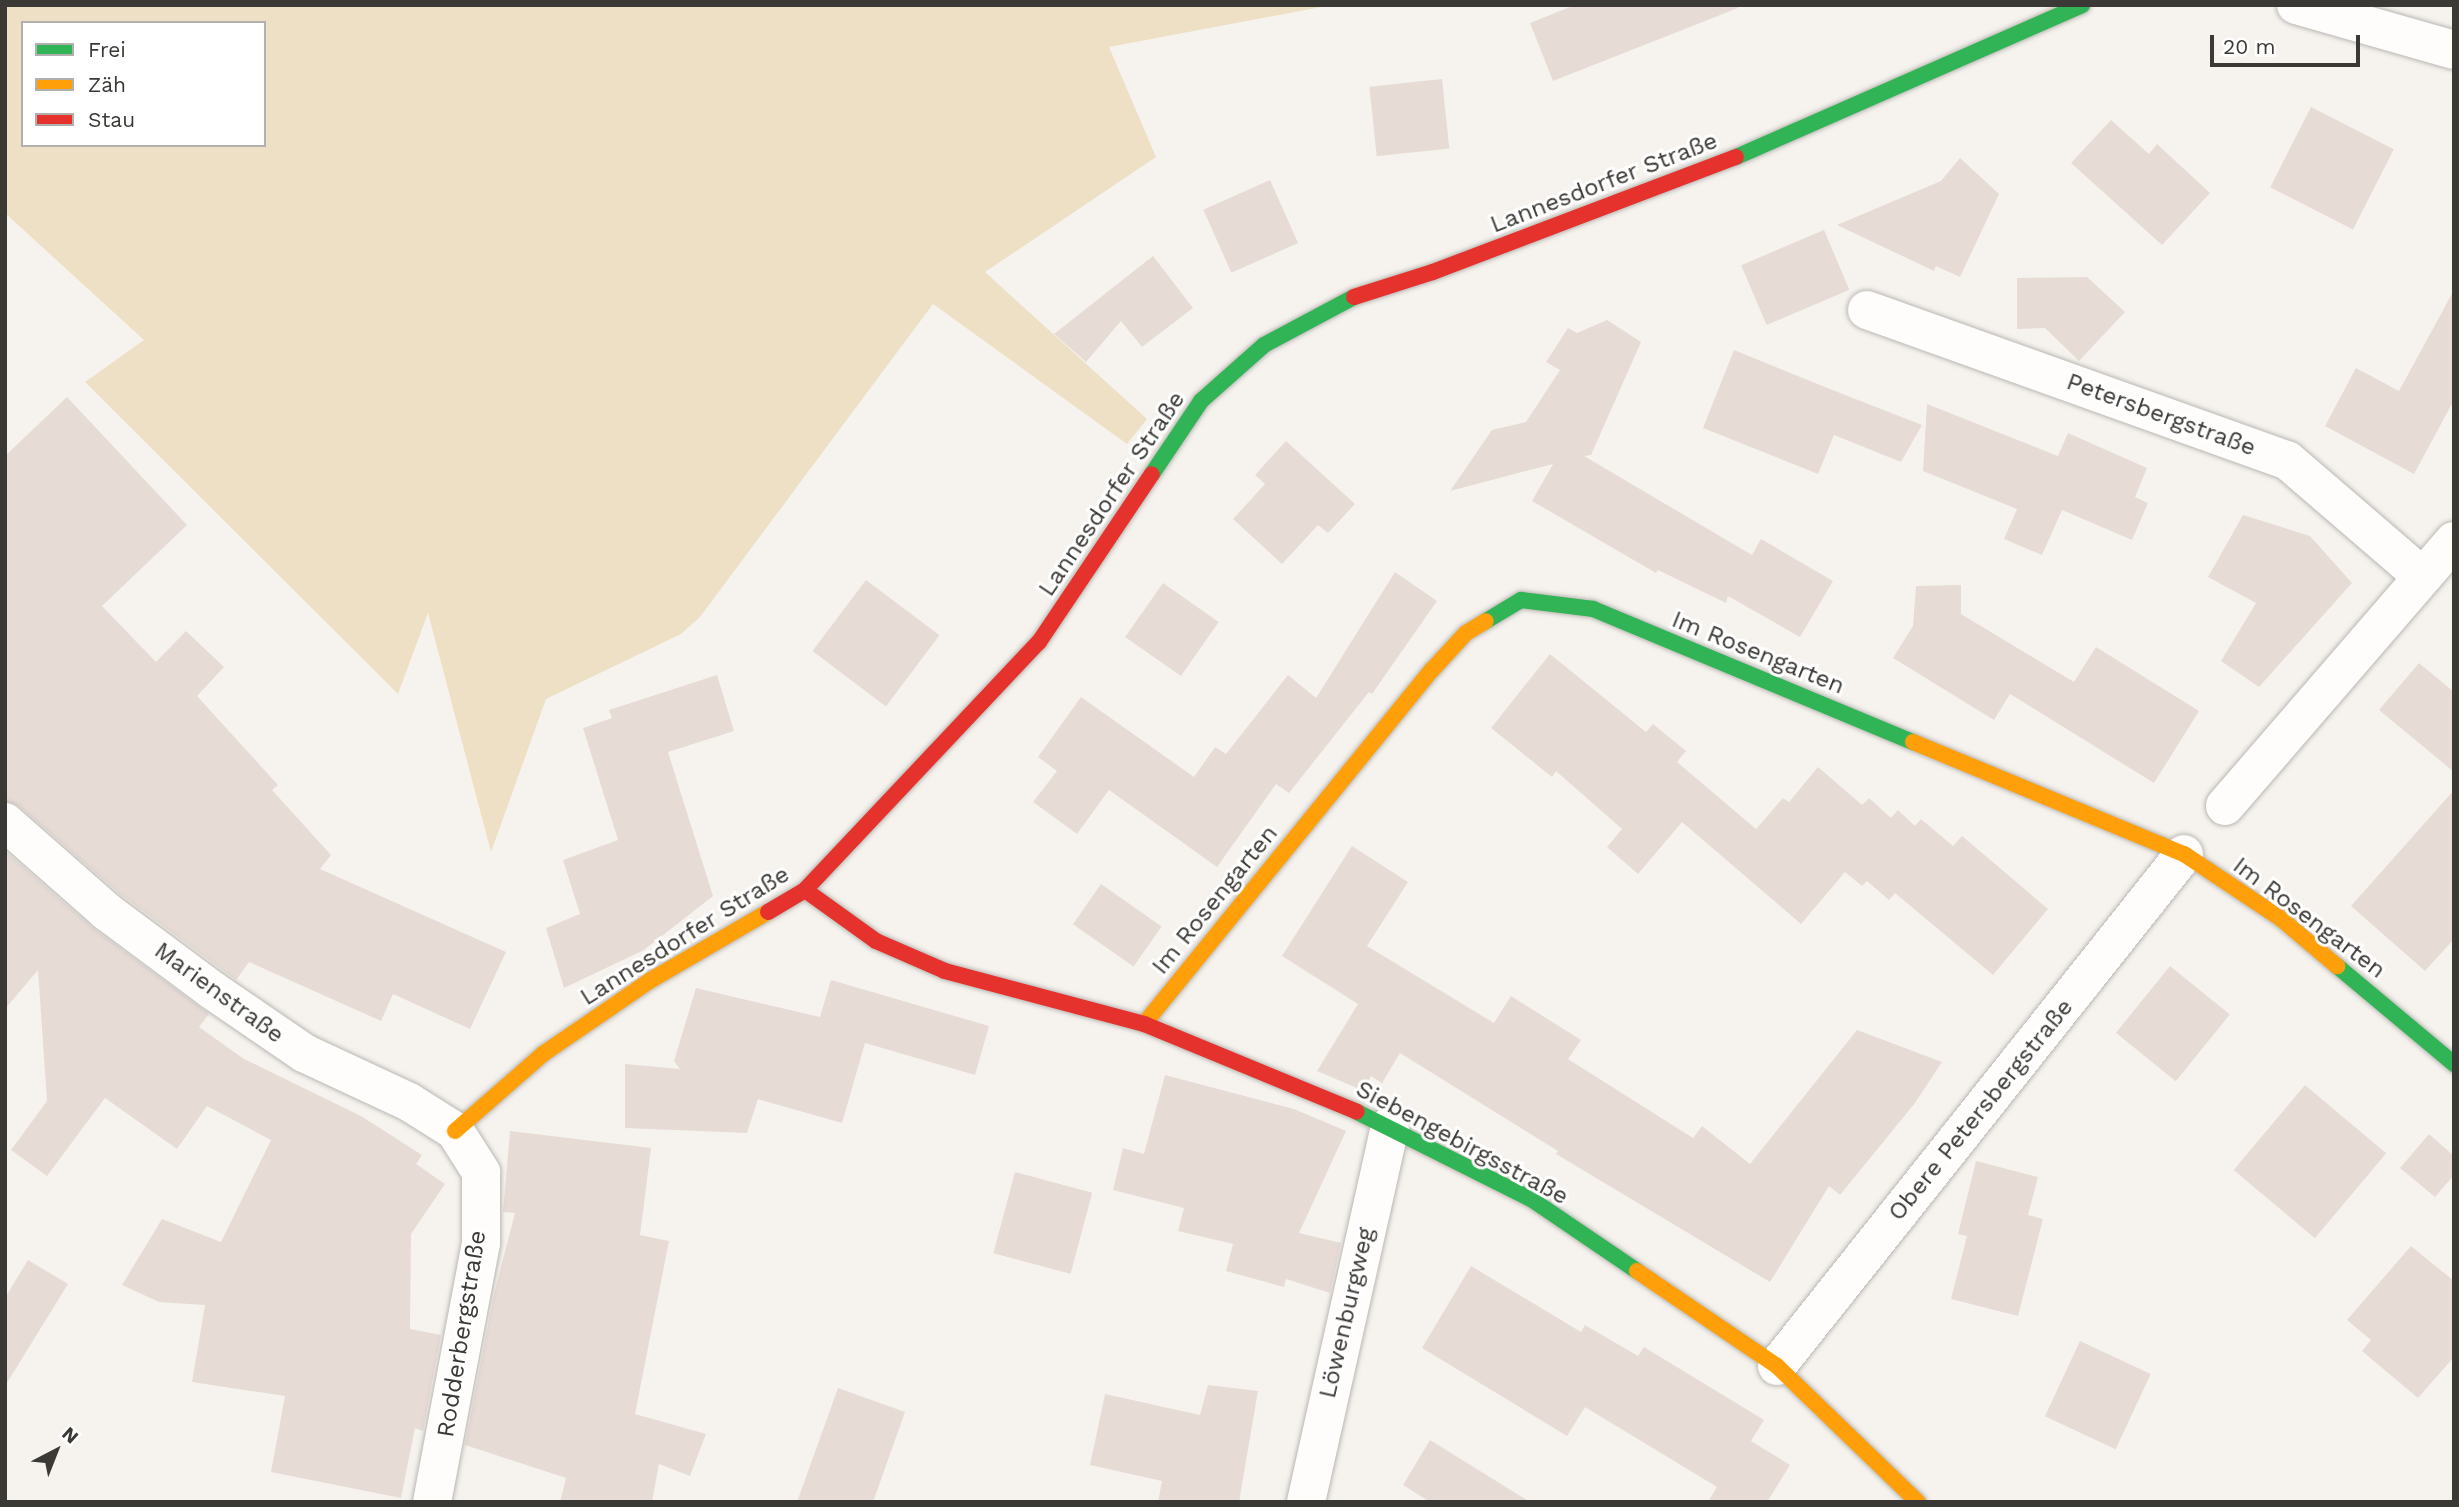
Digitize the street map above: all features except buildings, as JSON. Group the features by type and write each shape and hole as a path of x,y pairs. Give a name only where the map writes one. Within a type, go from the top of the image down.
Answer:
{"street":[{"name":"Lannesdorfer Straße","path":"455,1131 488,1098 651,979 806,890 1039,642 1201,401 1264,345 1338,302 1433,272 1786,138 2082,5"},
{"path":"2296,5 2454,50"},
{"name":"Petersbergstraße","path":"1867,310 2287,460 2423,577"},
{"path":"2225,806 2454,541"},
{"name":"Im Rosengarten","path":"1144,1024 1432,670 1466,633 1521,600 1593,609 2183,853 2280,918 2454,1064"},
{"name":"Marienstraße","path":"5,822 106,911 304,1054 409,1102 455,1131"},
{"name":"Obere Petersbergstraße","path":"1777,1366 2183,853"},
{"name":"Siebengebirgsstraße","path":"806,890 876,941 945,971 1144,1024 1390,1125 1531,1199 1777,1366 1918,1502"},
{"name":"Löwenburgweg","path":"1306,1502 1390,1125"},
{"name":"Rodderbergstraße","path":"432,1502 481,1243 481,1172 455,1131"}],"shaded area":[{"path":"5,5 1332,5 1109,47 1156,157 985,272 1147,419 1127,444 933,304 700,617 681,634 546,699 491,852 428,613 398,694 85,382 144,340 5,213"}],"traffic: fast":[{"path":"1736,157 2082,5"},
{"path":"1152,474 1201,401 1264,345 1354,297"},
{"path":"1486,621 1521,600 1593,609 1913,742"},
{"path":"2337,966 2454,1064"},
{"path":"1357,1112 1531,1199 1637,1271"}],"traffic: slow":[{"path":"1144,1024 1432,670 1466,633 1486,621"},
{"path":"1913,742 2184,854 2280,918 2337,966"},
{"path":"455,1131 543,1054 651,980 768,912"},
{"path":"1637,1271 1777,1366 1918,1502"}],"traffic: jam":[{"path":"1354,297 1433,272 1736,157"},
{"path":"768,912 805,890 1039,642 1152,474"},
{"path":"805,890 876,941 945,971 1144,1024 1357,1112"}]}
